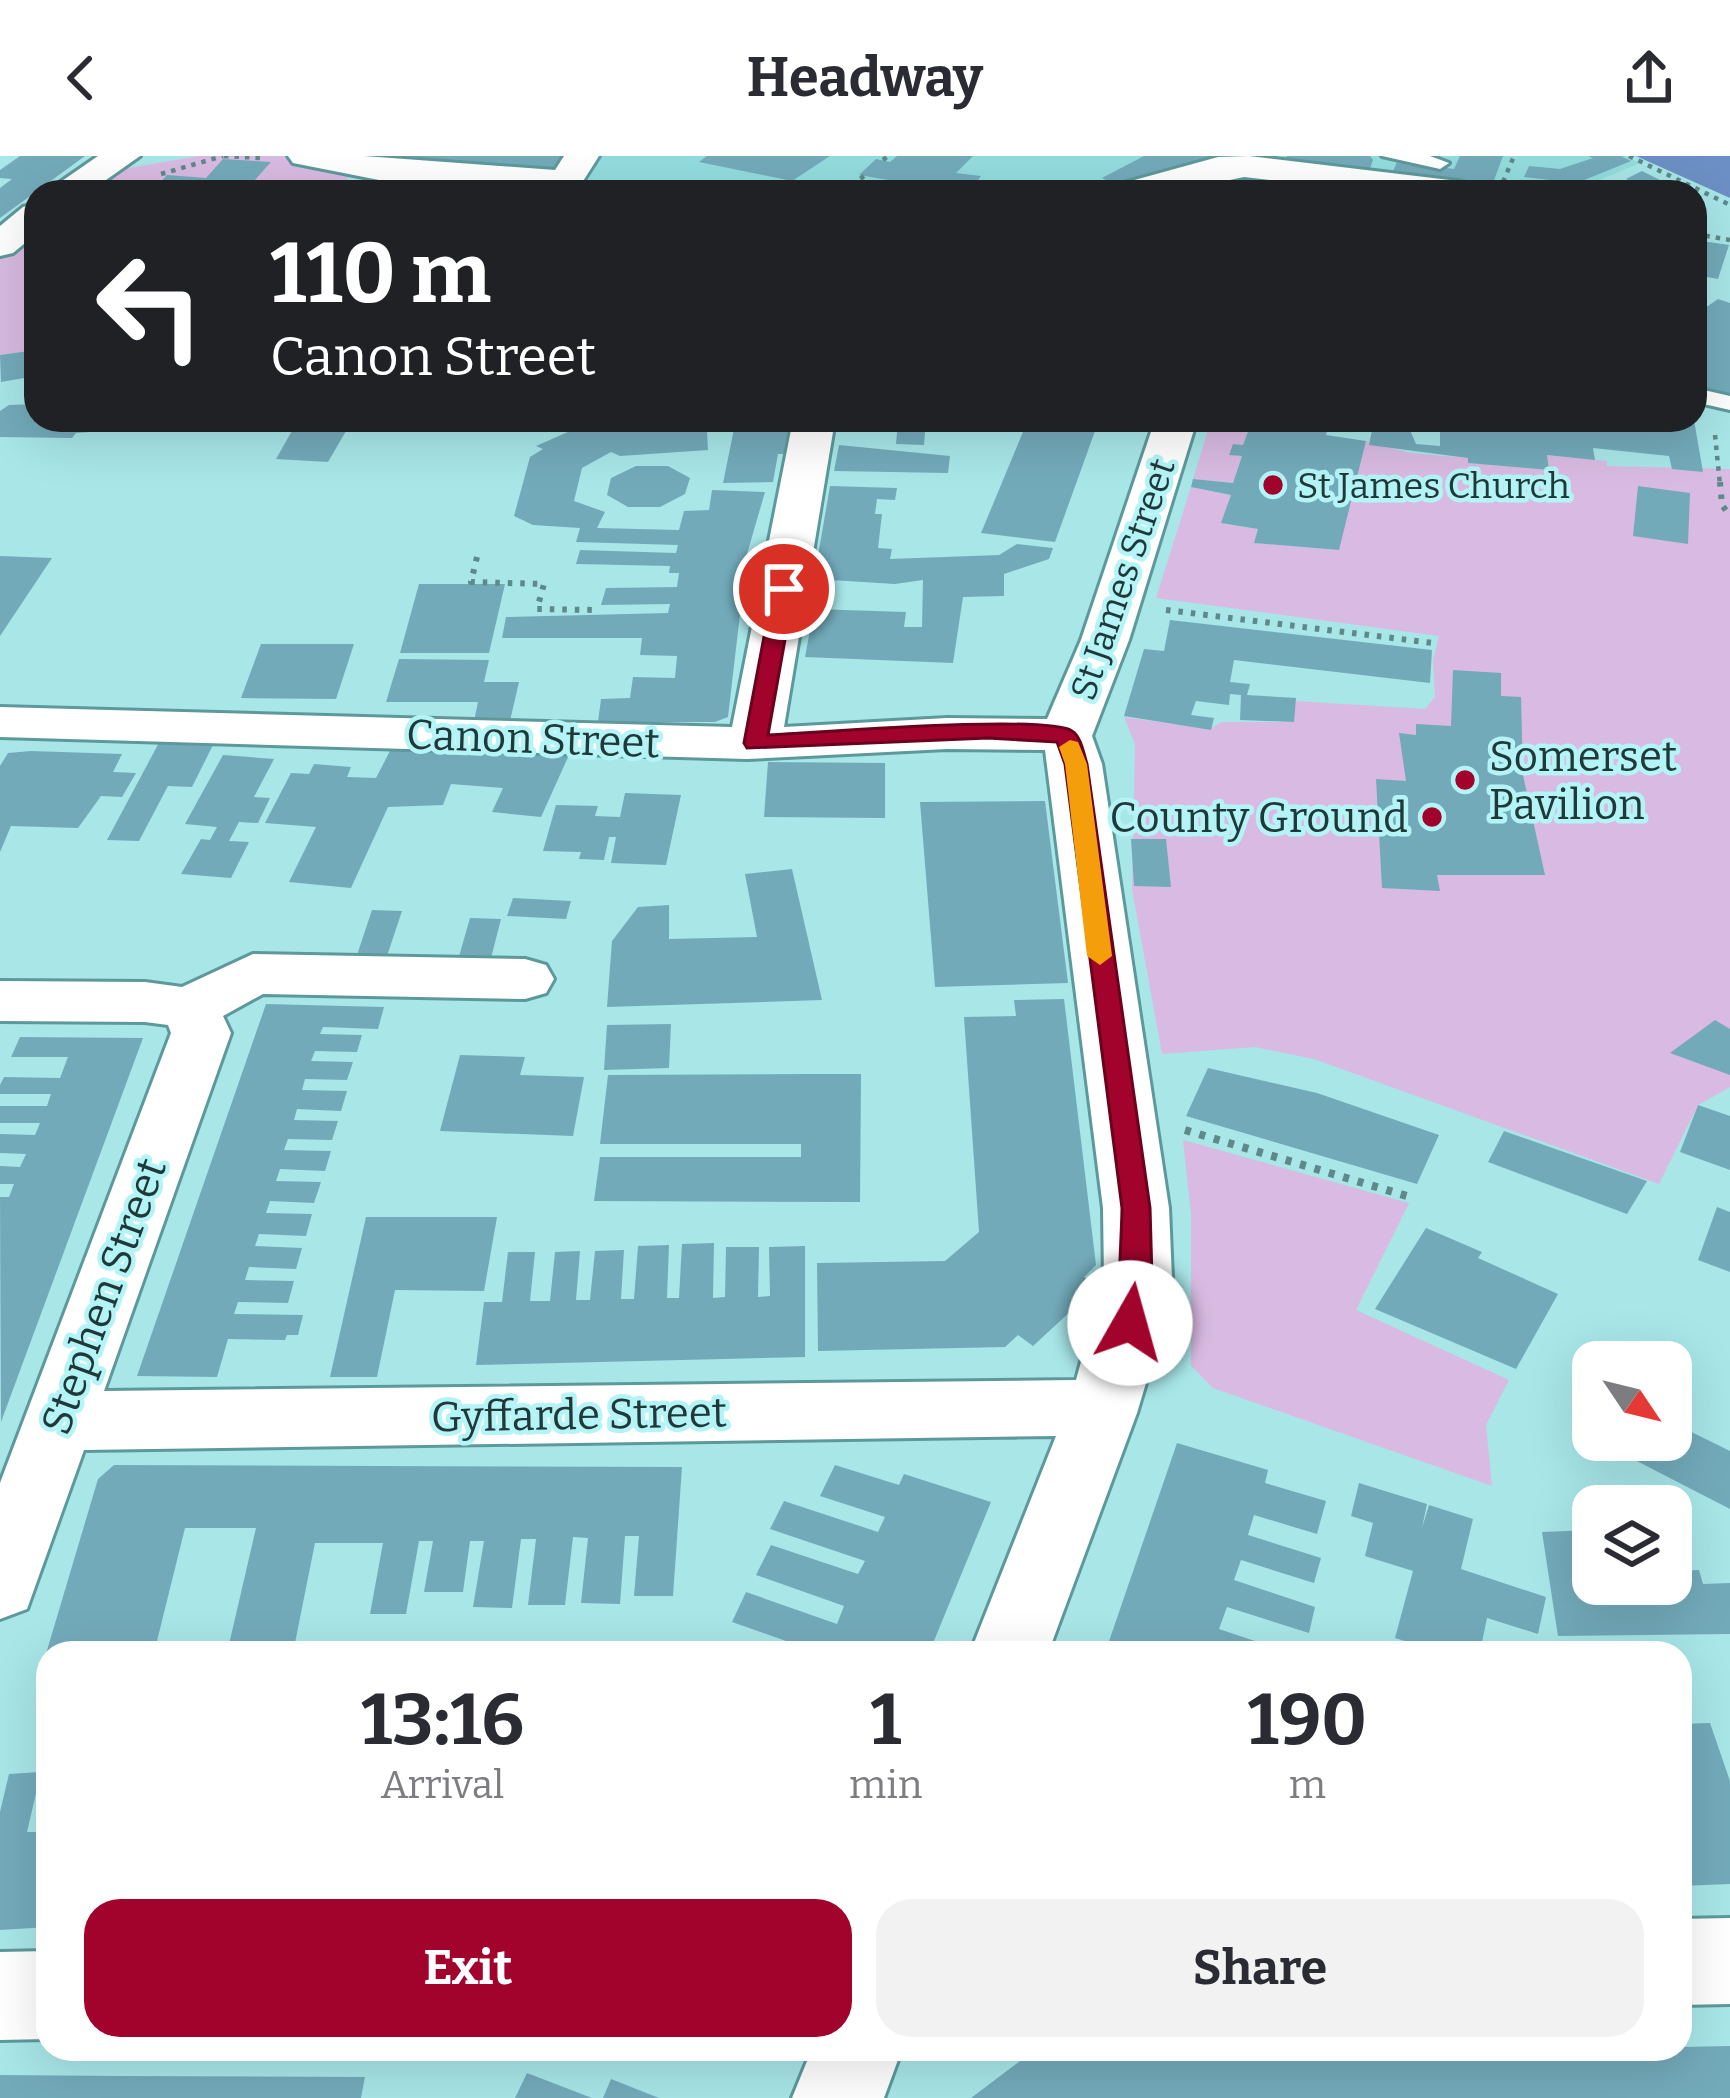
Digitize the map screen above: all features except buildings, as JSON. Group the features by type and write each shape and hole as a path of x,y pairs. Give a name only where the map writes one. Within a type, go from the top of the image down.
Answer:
{"street":[{"path":"84,180 123,156"},
{"path":"315,159 554,180"},
{"path":"1176,180 1218,168 1266,180 1384,164 1426,180"},
{"path":"0,244 24,225"},
{"path":"755,743 812,432"},
{"name":"St James Street","path":"1066,736 1117,604 1172,432"},
{"name":"Canon Street","path":"0,722 755,743 988,731 1066,736"},
{"path":"1014,1641 1101,1413 1130,1323 1138,1278 1136,1208 1076,764 1066,736"},
{"path":"0,1001 145,1002 190,1008 253,974 528,974"},
{"name":"Stephen Street","path":"0,1586 201,1033 190,1008"},
{"name":"Gyffarde Street","path":"57,1421 1063,1407 1101,1413"},
{"path":"1692,1962 1730,1961"},
{"path":"0,1996 36,1995"},
{"path":"838,2098 852,2061"}],"path":[{"path":"160,175 224,156 255,158"},
{"path":"1629,156 1677,180"},
{"path":"859,180 864,176"},
{"path":"1711,399 1722,505 1730,516"},
{"path":"477,557 471,582 544,584 537,609 595,610"},
{"path":"1117,604 1433,643"},
{"path":"1124,1125 1177,1127 1407,1196"}],"shaded area":[{"path":"199,156 282,156 300,168 347,171 348,180 102,180 117,170"},
{"path":"346,156 1625,156 1640,163 1599,180 581,179"},
{"path":"1636,156 1730,156 1730,198 1707,188 1707,180 1690,180"},
{"path":"24,237 24,352 0,355 0,256"},
{"path":"1207,432 1248,432 1243,445 1233,445 1230,454 1242,456 1233,483 1193,479"},
{"name":"County Ground","path":"1366,441 1410,453 1468,458 1469,463 1548,470 1547,455 1607,461 1607,466 1730,469 1730,1087 1698,1105 1659,1184 1314,1059 1255,1047 1162,1054 1132,889 1135,744 1124,717 1209,729 1222,722 1290,722 1295,701 1425,709 1435,697 1433,660 1439,636 1156,598 1191,487 1231,495 1222,523 1258,529 1255,543 1338,550"},
{"path":"1183,1140 1409,1203 1356,1310 1509,1380 1486,1425 1492,1486 1213,1388 1191,1366 1191,1215"}],"slow traffic":[{"path":"1070,747 1100,956"}],"place":[{"name":"St James Church","path":"1273,485"},
{"name":"Somerset Pavilion","path":"1465,780"},
{"name":"County Ground","path":"1432,817"}],"route":[{"path":"784,589 755,743 988,731 1066,736 1076,764 1136,1208 1138,1278 1130,1323"}]}
